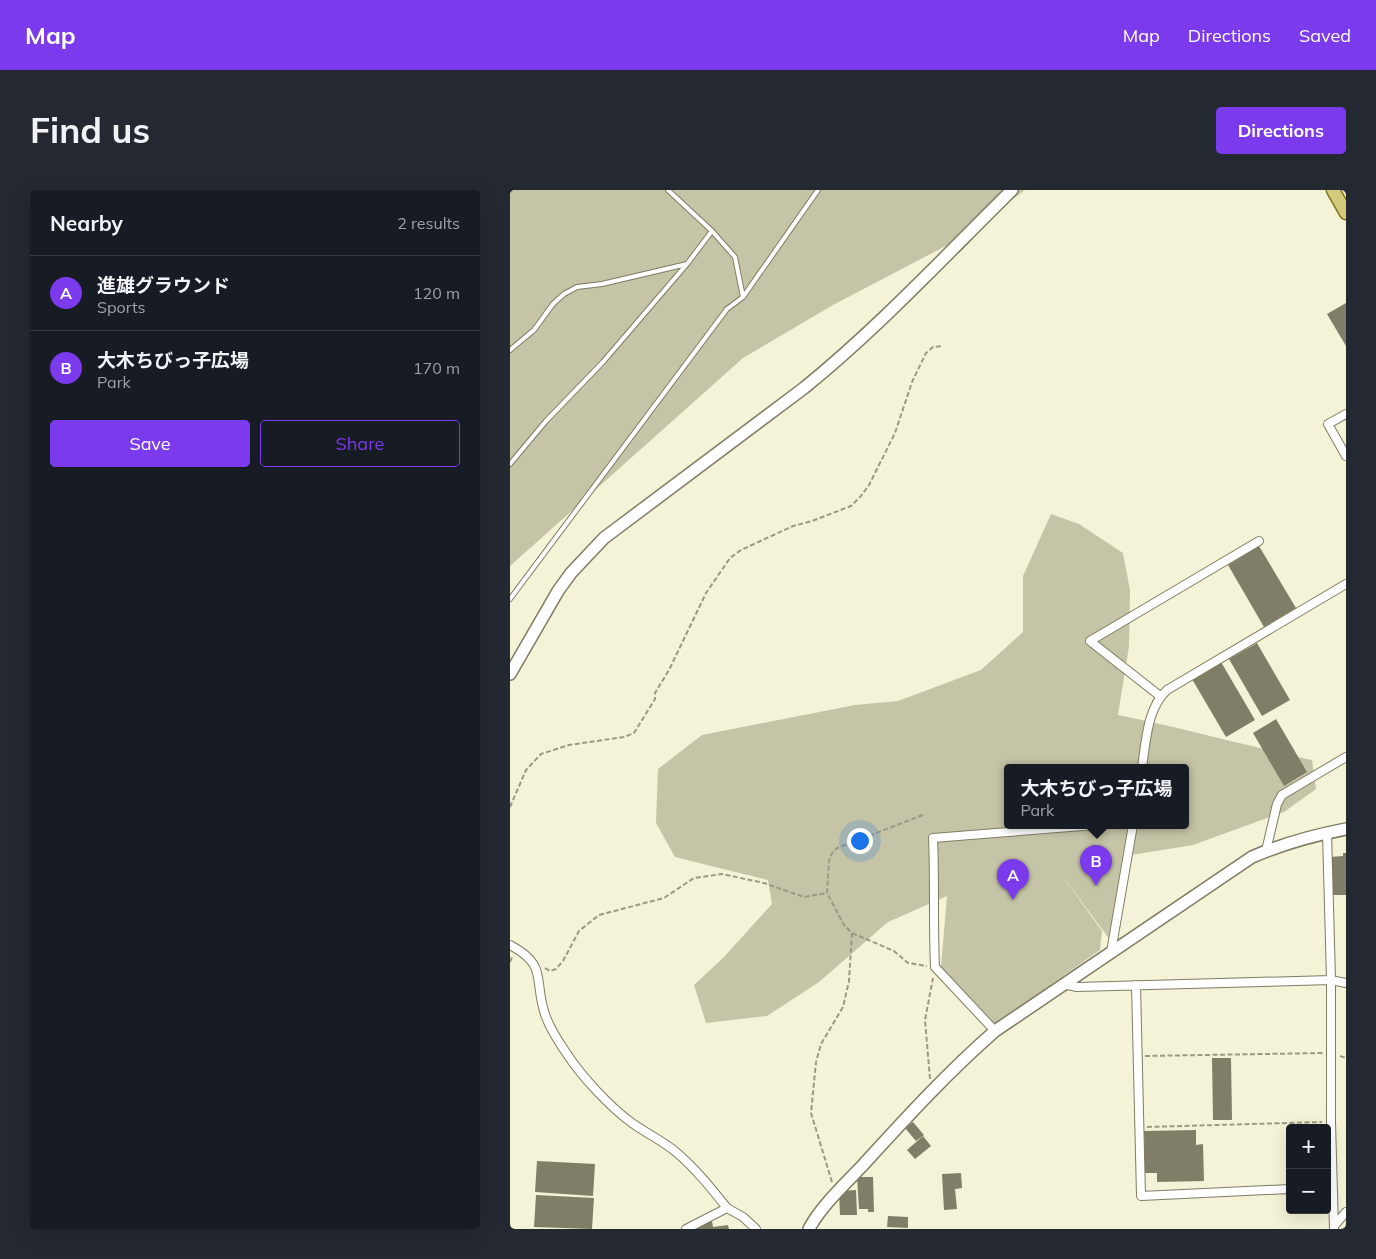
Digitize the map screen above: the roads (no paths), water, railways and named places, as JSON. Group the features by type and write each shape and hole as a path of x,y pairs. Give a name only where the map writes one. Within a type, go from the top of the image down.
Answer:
{"main road":[{"path":"1334,190 1346,213"}],"street":[{"path":"510,674 558,591 587,555 604,538 834,364 898,305 1012,190"},
{"path":"1346,414 1328,424 1346,456"},
{"path":"1160,696 1090,641 1259,541"},
{"path":"1143,764 1149,726 1160,696 1167,690 1346,584"},
{"path":"1266,851 1282,795 1346,757"},
{"path":"995,1031 935,967 933,838 1045,829"},
{"path":"1111,952 1132,829"},
{"path":"809,1229 835,1194 964,1058 995,1031 1239,865 1266,851 1346,829"},
{"path":"1327,833 1331,980 1330,1169"},
{"path":"510,945 531,959 536,967 546,1019 566,1054 579,1072 631,1122 675,1151 700,1174 727,1208 743,1217 756,1229"},
{"path":"1063,984 1077,987 1331,980 1346,982"},
{"path":"1136,986 1141,1196 1286,1189"},
{"path":"1331,1197 1334,1227"},
{"path":"686,1229 727,1208"},
{"path":"1334,1227 1346,1212"}],"lane":[{"path":"668,190 712,231 735,258 743,297"},
{"path":"510,599 727,309 743,297 818,190"},
{"path":"510,464 546,421 604,362 687,264 712,231"},
{"path":"510,350 534,330 553,304 564,294 577,287 602,284 687,264"}],"place":[{"name":"大木ちびっ子広場","path":"1096,886"},
{"name":"進雄グラウンド","path":"1013,900"}]}
